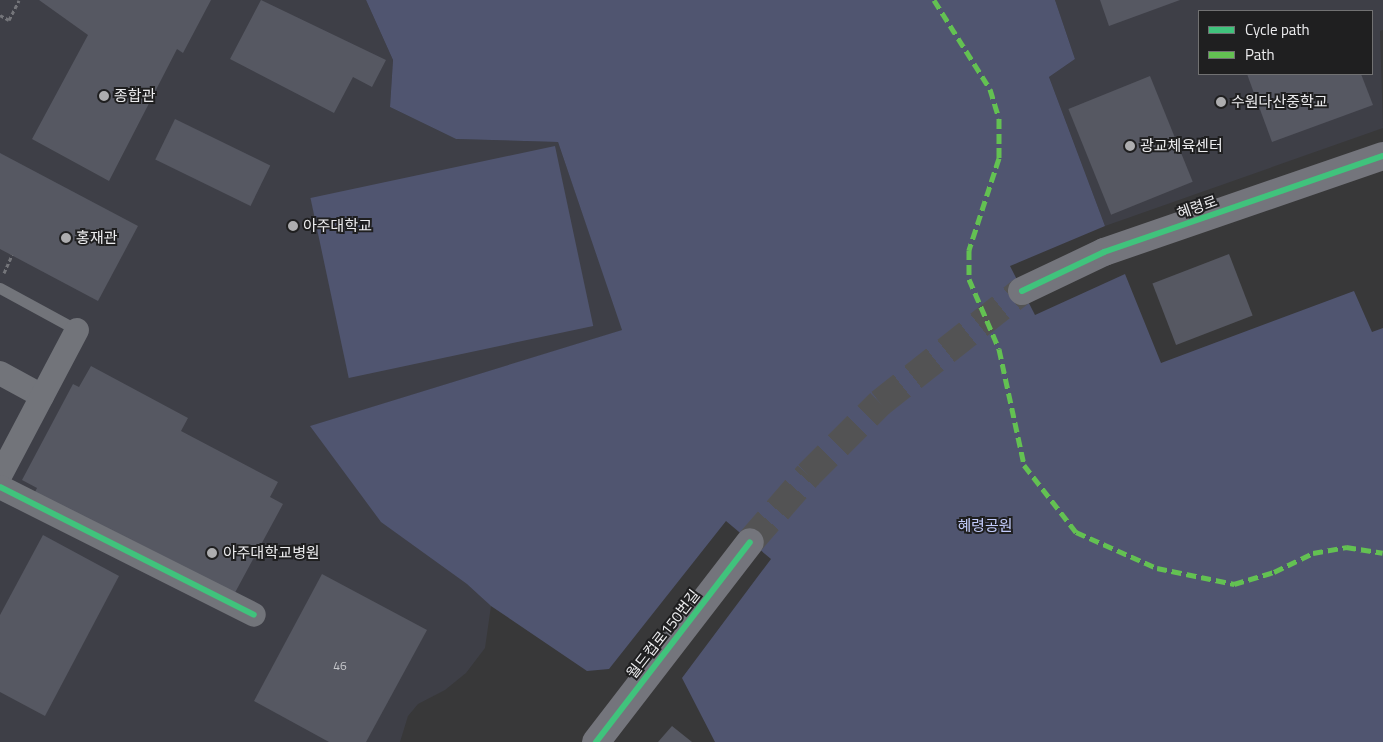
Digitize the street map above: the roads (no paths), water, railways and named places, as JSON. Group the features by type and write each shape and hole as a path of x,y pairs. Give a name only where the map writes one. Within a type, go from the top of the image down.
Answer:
{"street":[{"name":"혜령로","path":"1022,291 1104,252 1383,156"},
{"path":"0,476 77,330"},
{"path":"0,374 42,396"},
{"path":"0,487 254,615"},
{"name":"월드컵로150번길","path":"596,742 750,542"}],"lane":[{"path":"0,288 77,330"}],"tunnel":[{"path":"750,542 808,475 880,403 1022,291"}],"place":[{"name":"종합관","path":"104,96"},
{"name":"수원다산중학교","path":"1221,102"},
{"name":"광교체육센터","path":"1130,146"},
{"name":"아주대학교","path":"293,226"},
{"name":"홍재관","path":"66,238"},
{"name":"아주대학교병원","path":"212,553"}],"park label":[{"name":"혜령공원","path":"985,526"}]}
